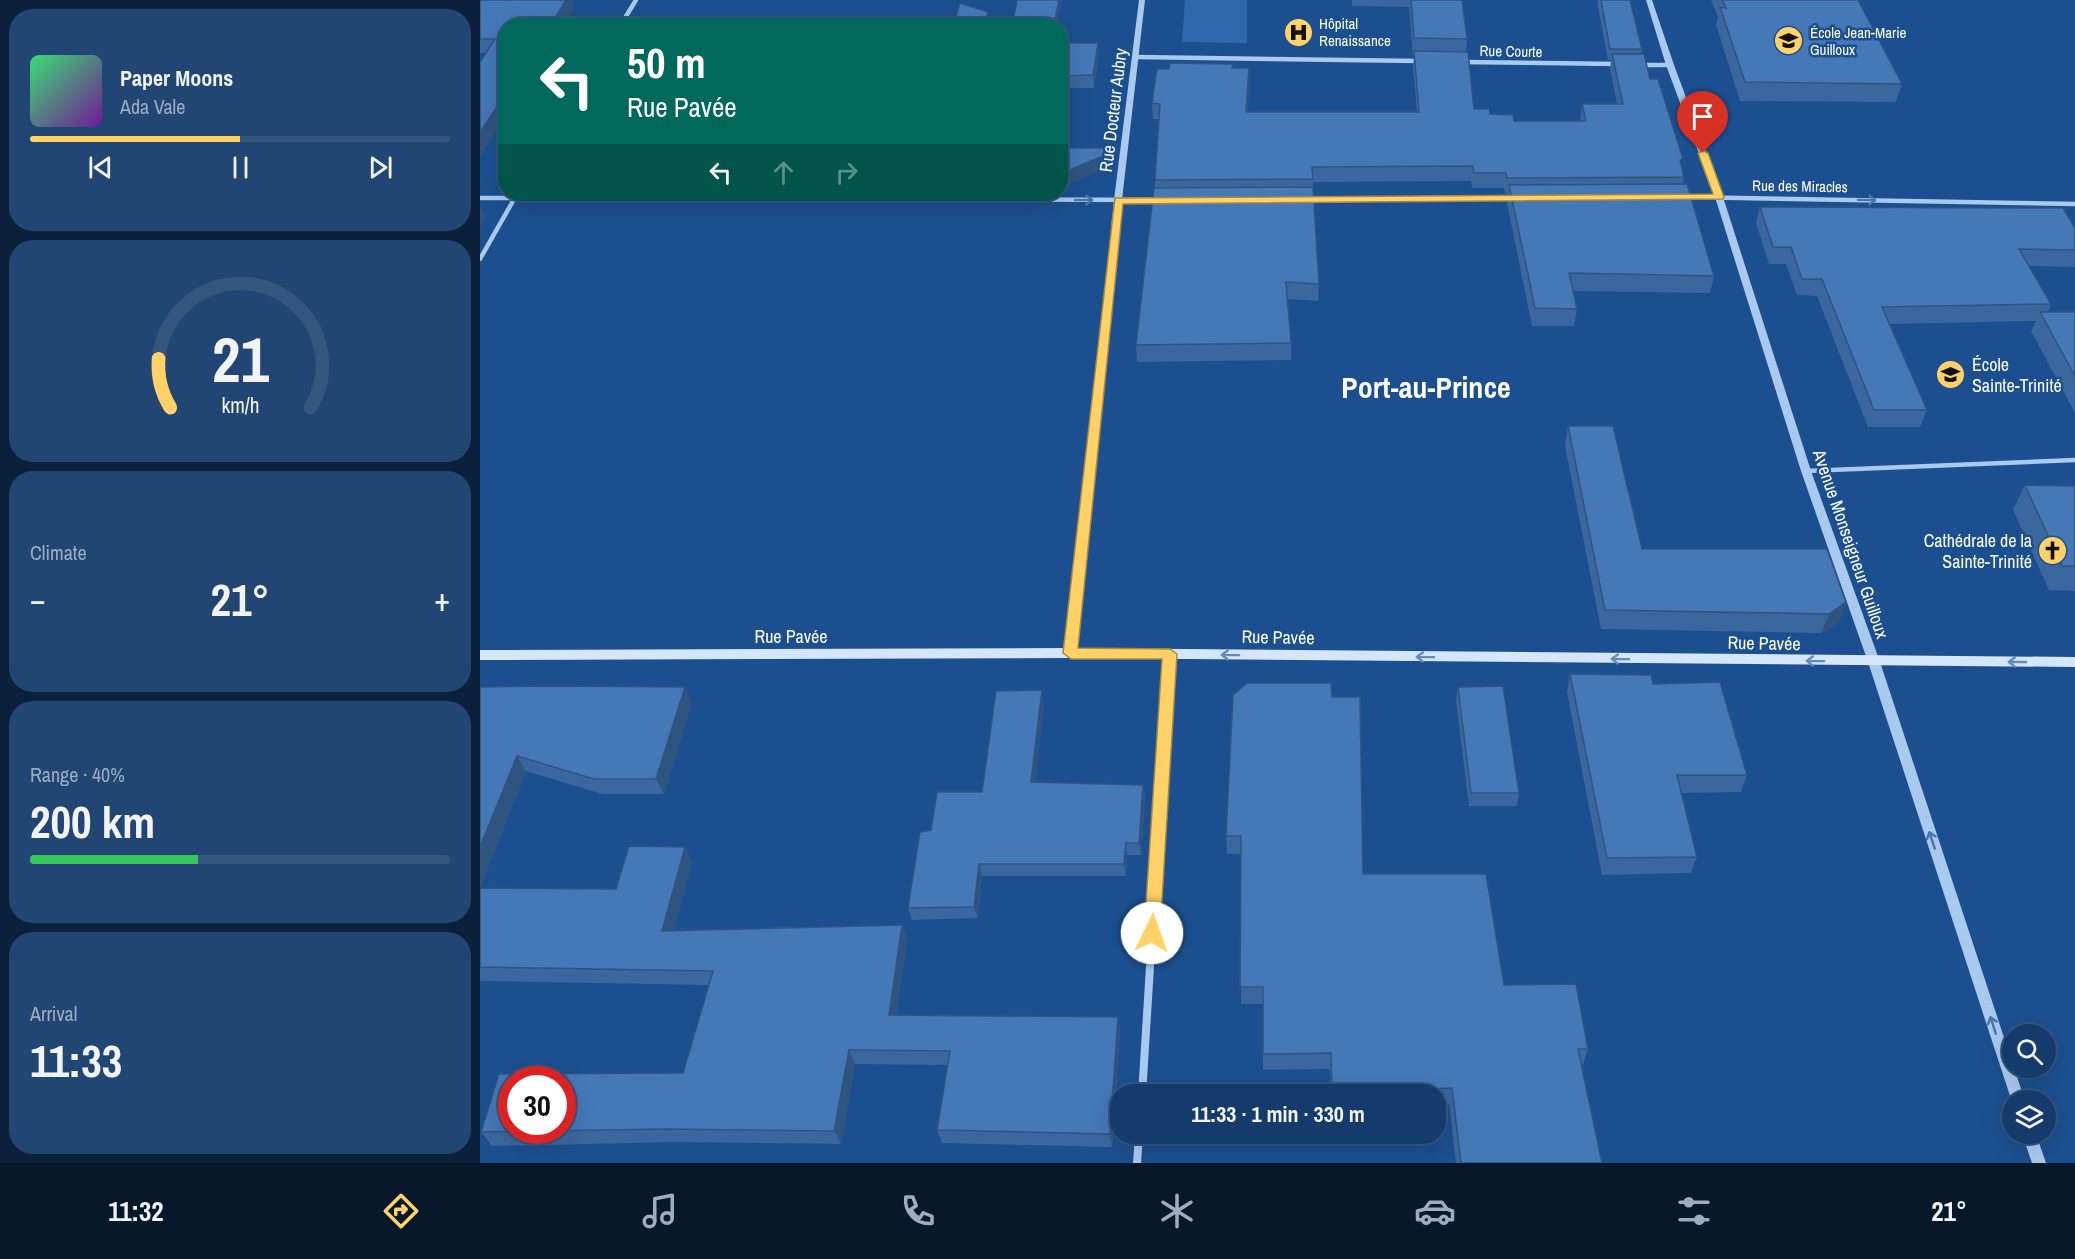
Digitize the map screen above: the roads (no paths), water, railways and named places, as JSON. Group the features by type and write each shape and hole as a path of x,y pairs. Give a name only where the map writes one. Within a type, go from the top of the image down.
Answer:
{"main road":[{"name":"Rue Pavée","path":"480,655 1071,653 1874,662 2075,662"}],"street":[{"path":"625,18 636,0"},
{"name":"Rue Docteur Aubry","path":"1071,653 1118,200 1142,0"},
{"name":"Avenue Monseigneur Guilloux","path":"1649,0 1670,65 1719,197 1806,471 1874,662 2014,1090"},
{"path":"1136,57 1421,61"},
{"name":"Rue Courte","path":"1457,62 1623,64"},
{"path":"1634,64 1670,65"},
{"path":"480,198 498,197"},
{"name":"Rue des Miracles","path":"1672,197 2075,204"},
{"path":"1307,199 1519,198"},
{"path":"1068,200 1165,200"},
{"path":"480,259 513,201"},
{"path":"1143,1084 1170,654"},
{"path":"1137,1163 1138,1144"},
{"path":"2032,1144 2039,1163"}],"lane":[{"path":"1806,471 2075,460"}],"place":[{"name":"Hôpital Renaissance","path":"1298,32"},
{"name":"École Jean-Marie Guilloux","path":"1789,41"},
{"name":"École Sainte-Trinité","path":"1951,374"},
{"name":"Cathédrale de la Sainte-Trinité","path":"2053,550"}],"district":[{"name":"Port-au-Prince","path":"1426,387"}]}
